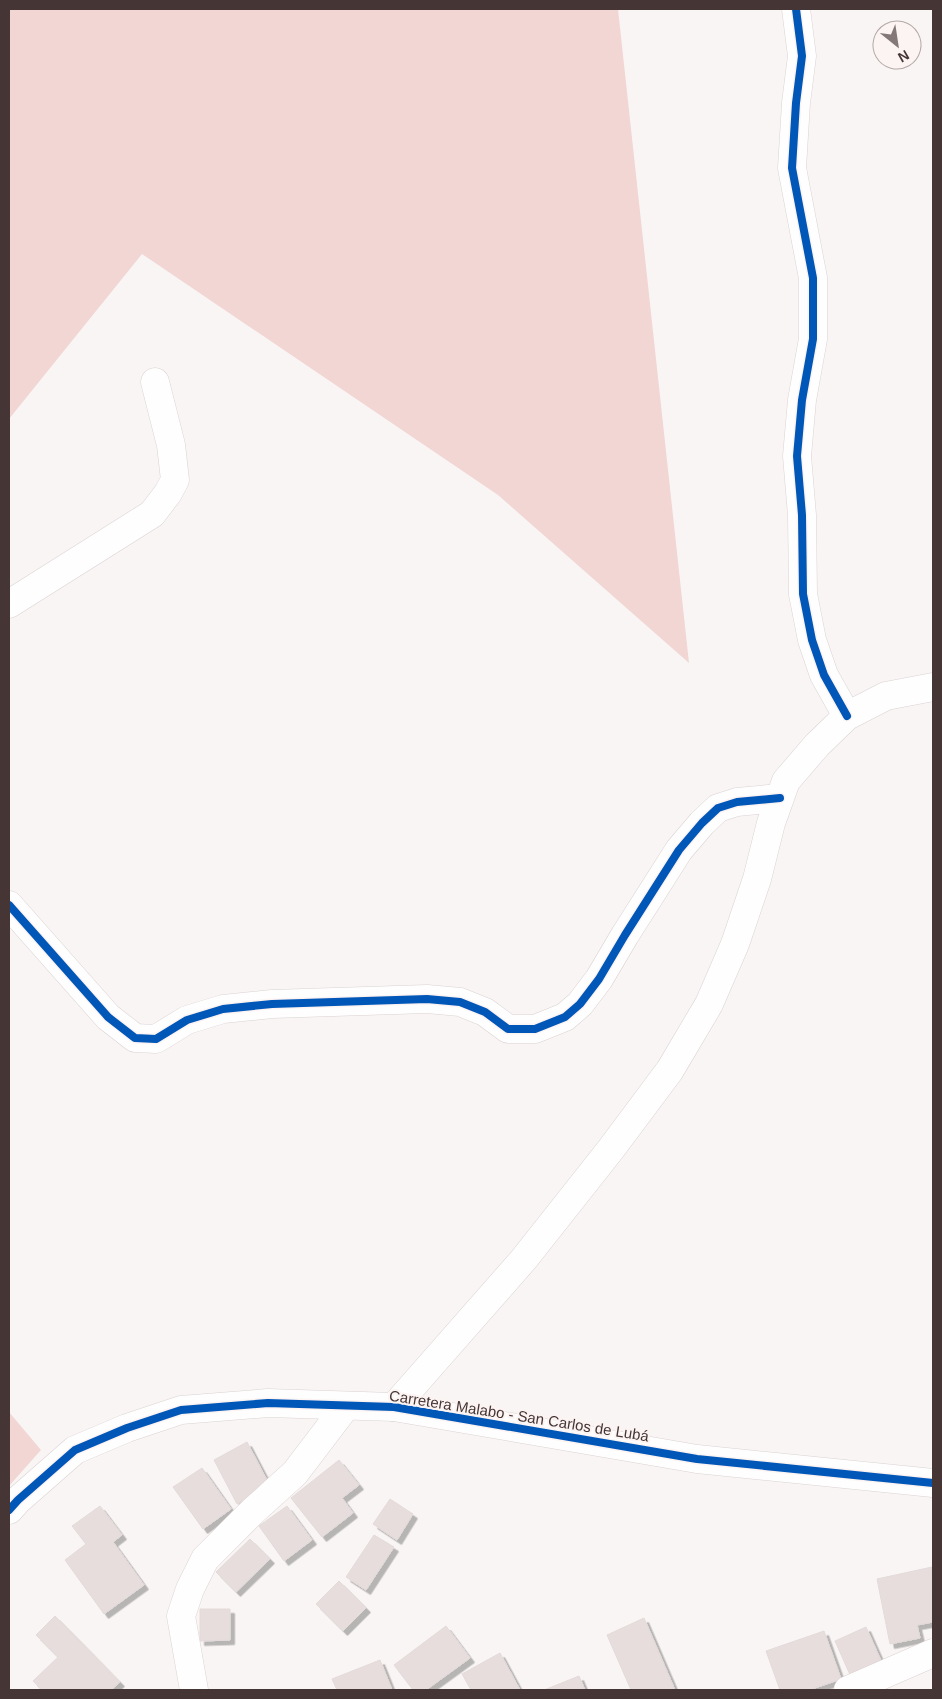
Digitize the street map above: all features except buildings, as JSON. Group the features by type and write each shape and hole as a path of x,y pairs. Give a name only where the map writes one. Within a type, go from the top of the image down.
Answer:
{"street":[{"path":"796,9 802,56 796,103 792,168 813,278 813,339 802,400 797,456 802,516 803,594 812,640 824,675 847,716"},
{"path":"9,604 152,514 168,493 175,480 171,445 155,382"},
{"path":"394,1407 524,1259 611,1149 670,1070 708,1004 735,944 758,879 771,823 786,781 816,745 847,716 886,696 933,687"},
{"path":"9,905 108,1017 135,1038 156,1039 187,1020 223,1009 272,1004 427,999 460,1002 485,1012 508,1029 535,1030 565,1017 580,1004 599,979 624,935 679,850 702,823 718,808 737,802 780,798"},
{"name":"Carretera Malabo - San Carlos de Lubá","path":"9,1510 75,1450 127,1428 182,1410 268,1403 394,1407 697,1459 933,1483"},
{"path":"194,1690 181,1616 190,1589 204,1559 295,1473 346,1406"},
{"path":"848,1690 933,1653"}],"shaded area":[{"path":"9,9 618,9 689,663 498,495 142,254 9,419"},
{"path":"9,1412 41,1450 9,1486"}],"cycle path":[{"path":"796,9 802,56 796,103 792,168 813,278 813,339 802,400 797,456 802,515 803,594 812,640 824,675 847,716"},
{"path":"9,905 108,1017 135,1038 156,1039 187,1020 223,1009 272,1004 427,999 460,1002 485,1012 508,1029 535,1029 565,1017 580,1004 599,979 679,850 702,823 718,808 737,802 780,798"},
{"path":"9,1510 75,1450 127,1428 181,1410 268,1403 394,1407 697,1459 933,1483"}]}
